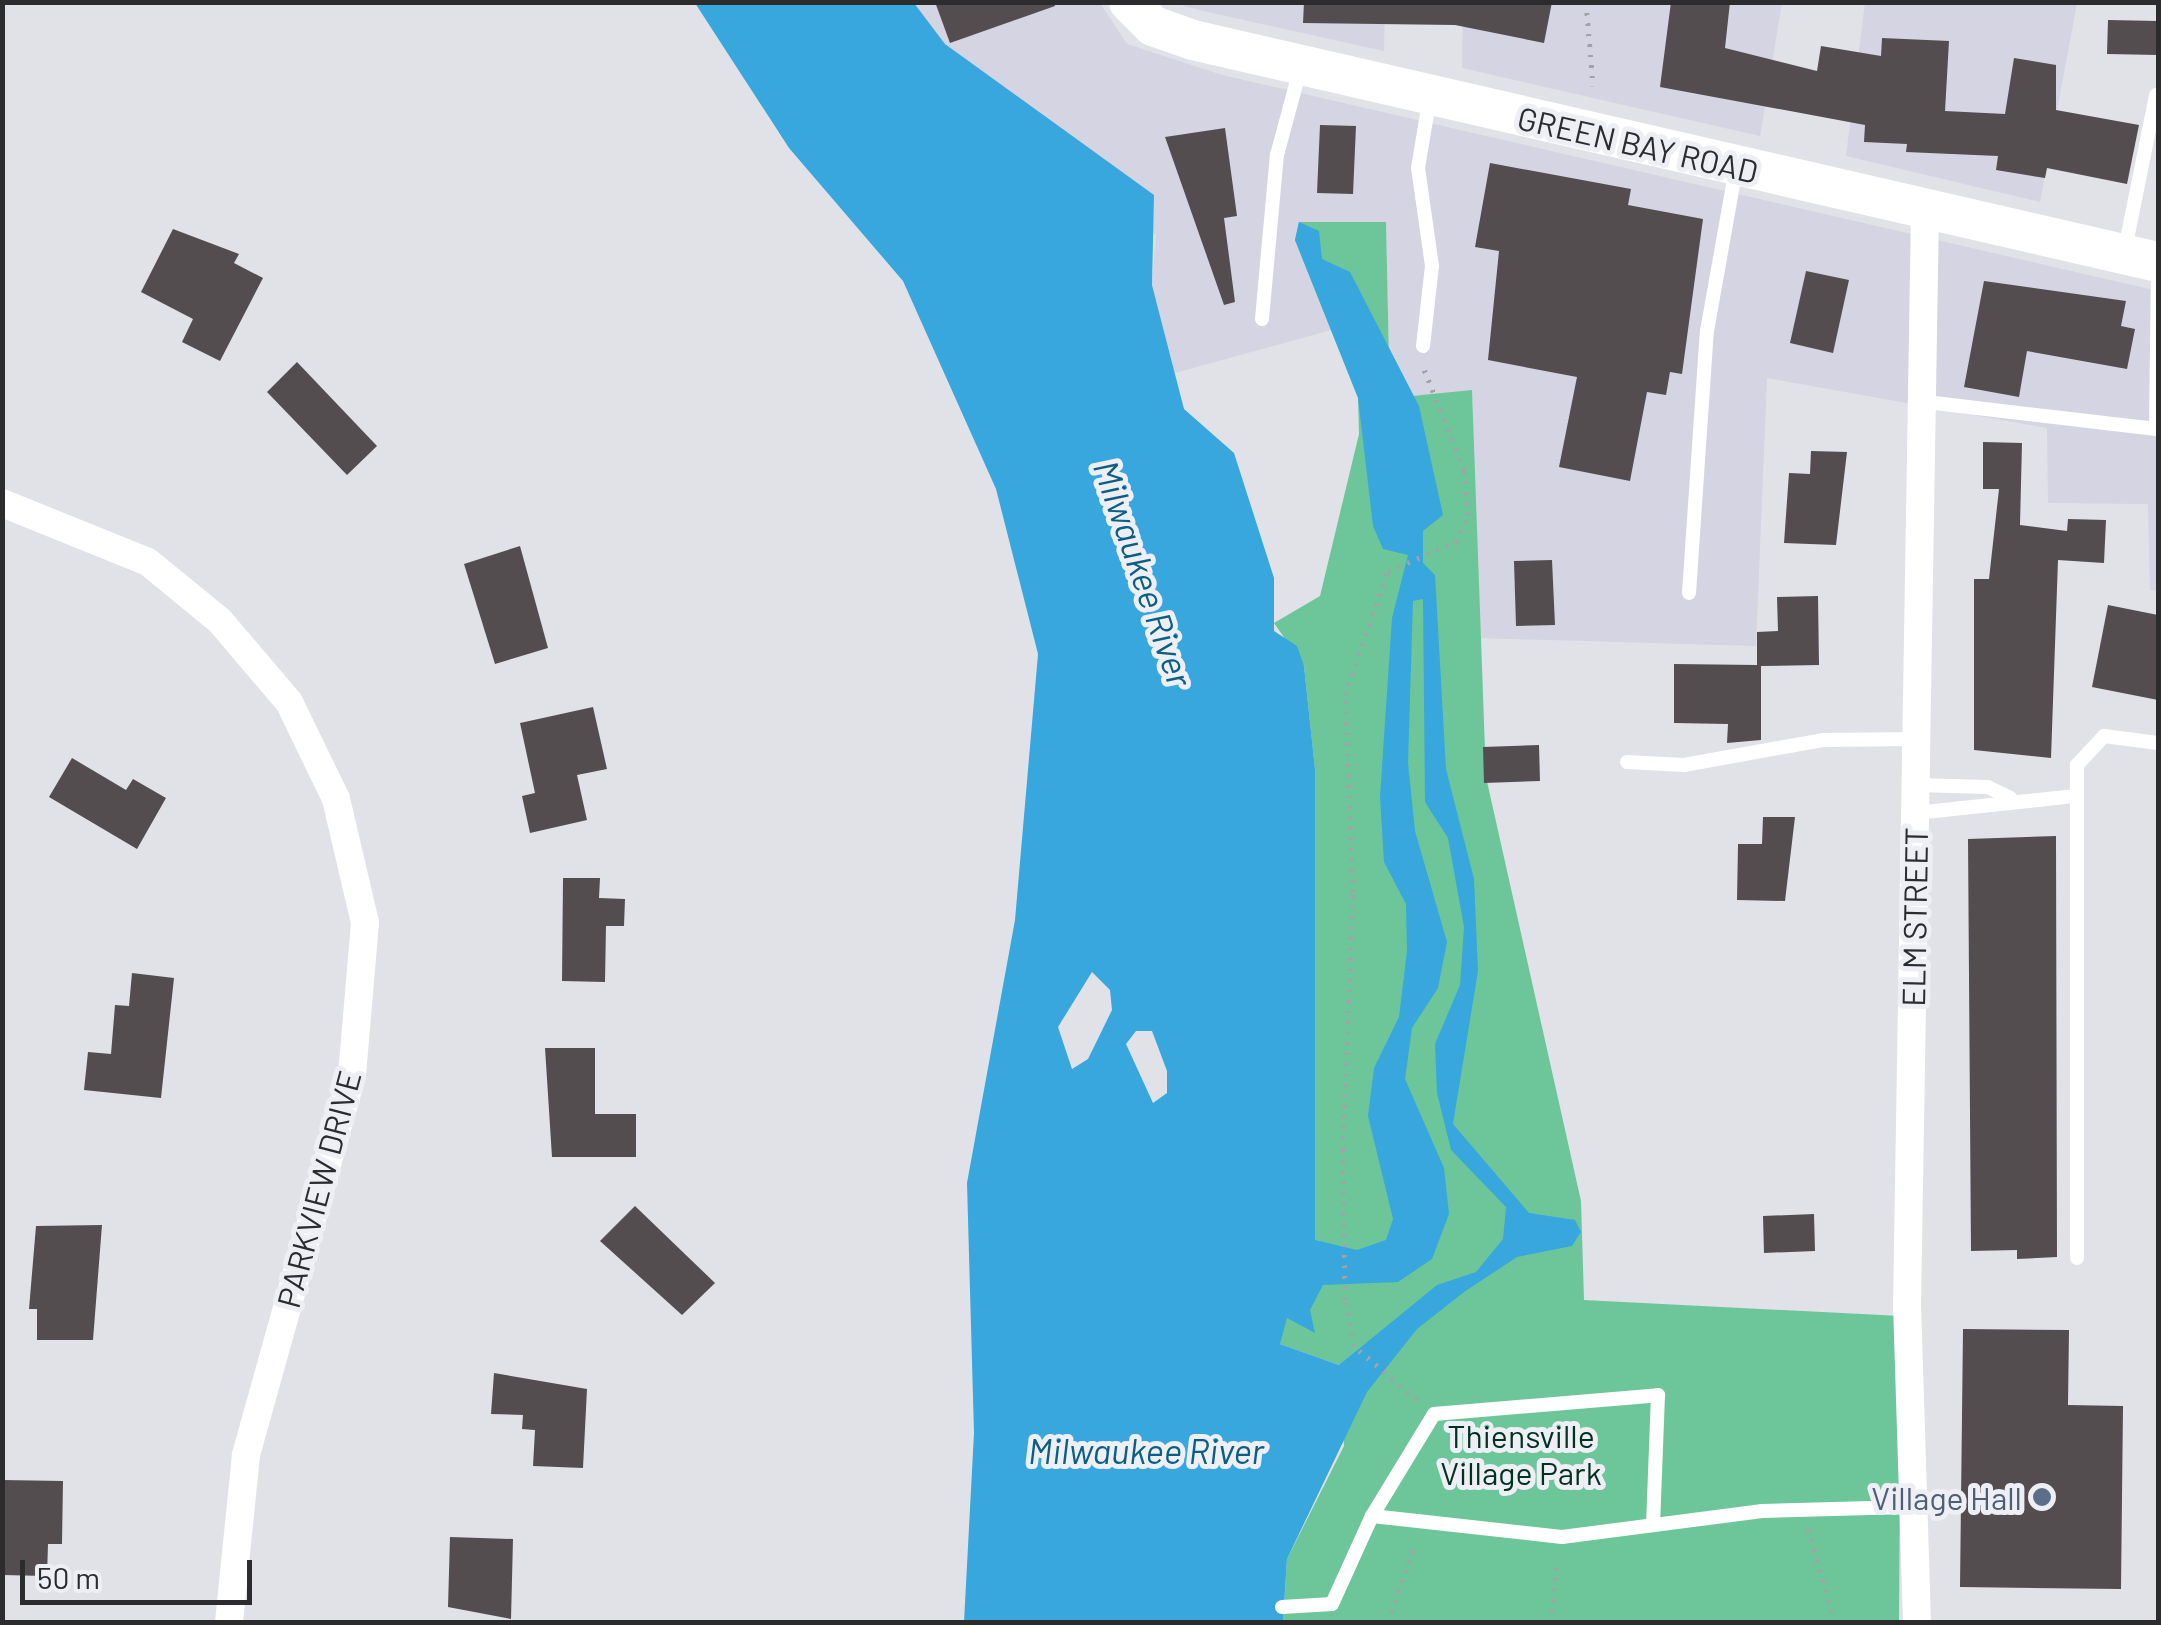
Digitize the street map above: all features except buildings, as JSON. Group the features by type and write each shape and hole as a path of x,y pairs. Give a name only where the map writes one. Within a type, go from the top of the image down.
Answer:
{"street":[{"name":"GREEN BAY ROAD","path":"1128,2 1170,33 1925,212 2147,259"},
{"name":"ELM STREET","path":"1917,1622 1908,1507 1916,784 1926,402 1925,212"},
{"name":"PARKVIEW DRIVE","path":"2,503 148,562 220,621 289,702 320,767 365,922 352,1075 246,1455 229,1622"}],"lane":[{"path":"1262,318 1277,155 1301,65"},
{"path":"1926,402 2156,429 2147,259 2156,95"},
{"path":"1423,346 1432,266 1418,168 1430,96"},
{"path":"1690,593 1707,331 1736,167"},
{"path":"2077,1258 2077,765 2104,736 2158,743"},
{"path":"1628,762 1917,739"},
{"path":"1916,784 1988,787 2011,798"},
{"path":"1916,813 1987,810 2011,798 2076,796"},
{"path":"1282,1608 1332,1604 1372,1516 1434,1414 1658,1395 1653,1523"},
{"path":"1372,1516 1562,1537 1653,1523 1802,1509 1908,1507"}],"path":[{"path":"1586,2 1593,86"},
{"path":"1423,346 1420,380 1470,493 1462,531 1439,550 1388,571 1375,620 1345,695 1354,892 1345,1300 1354,1346 1434,1414"},
{"path":"1802,1509 1835,1622"},
{"path":"1388,1622 1418,1521"},
{"path":"1551,1622 1562,1537"}],"shaded area":[{"path":"914,3 1100,3 1127,44 1222,75 2158,291 2158,591 2150,590 2148,504 2048,503 2047,428 1767,378 1756,646 1477,638 1472,391 1412,396 1389,360 1386,222 1313,282 1335,329 1175,373 1152,285 1156,235 1044,116 945,44"},
{"path":"1174,3 1385,3 1384,51 1203,11"},
{"path":"1463,3 1782,3 1760,136 1462,68"},
{"path":"1865,3 2077,3 2040,202 1846,156"}],"green space":[{"name":"Thiensville Village Park","path":"1299,222 1386,222 1389,360 1412,396 1472,390 1486,777 1581,1201 1584,1300 1901,1316 1899,1622 1283,1622 1287,1559 1344,1446 1339,1365 1280,1344 1314,961 1315,770 1304,666 1274,623 1320,596 1359,434 1358,397 1295,240"}],"water":[{"name":"Milwaukee River","path":"695,3 914,3 945,44 1154,195 1152,285 1184,409 1234,453 1274,578 1274,631 1297,646 1304,666 1315,769 1315,1240 1357,1250 1386,1240 1393,1219 1368,1116 1374,1068 1399,1017 1407,951 1406,904 1384,862 1380,797 1392,618 1408,555 1383,549 1373,526 1358,398 1295,240 1299,222 1319,231 1322,259 1350,272 1419,406 1443,515 1423,531 1423,563 1435,575 1446,769 1474,879 1478,971 1453,1124 1529,1213 1575,1220 1581,1232 1572,1246 1517,1257 1464,1292 1417,1329 1367,1392 1287,1559 1283,1622 964,1622 974,1433 967,1183 1015,920 1038,654 996,489 903,281 789,148","holes":["1423,599 1425,802 1448,838 1464,927 1460,985 1435,1044 1437,1093 1451,1150 1506,1207 1503,1239 1476,1272 1437,1285 1339,1365 1280,1344 1287,1318 1315,1333 1310,1310 1323,1285 1398,1282 1432,1259 1449,1214 1444,1168 1405,1079 1412,1028 1438,988 1447,942 1415,831 1408,763 1413,601","1092,972 1110,990 1112,1010 1088,1059 1072,1069 1058,1027","1136,1031 1152,1031 1167,1071 1167,1093 1153,1103 1126,1044"]}],"place":[{"name":"Village Hall","path":"2042,1497"}]}
